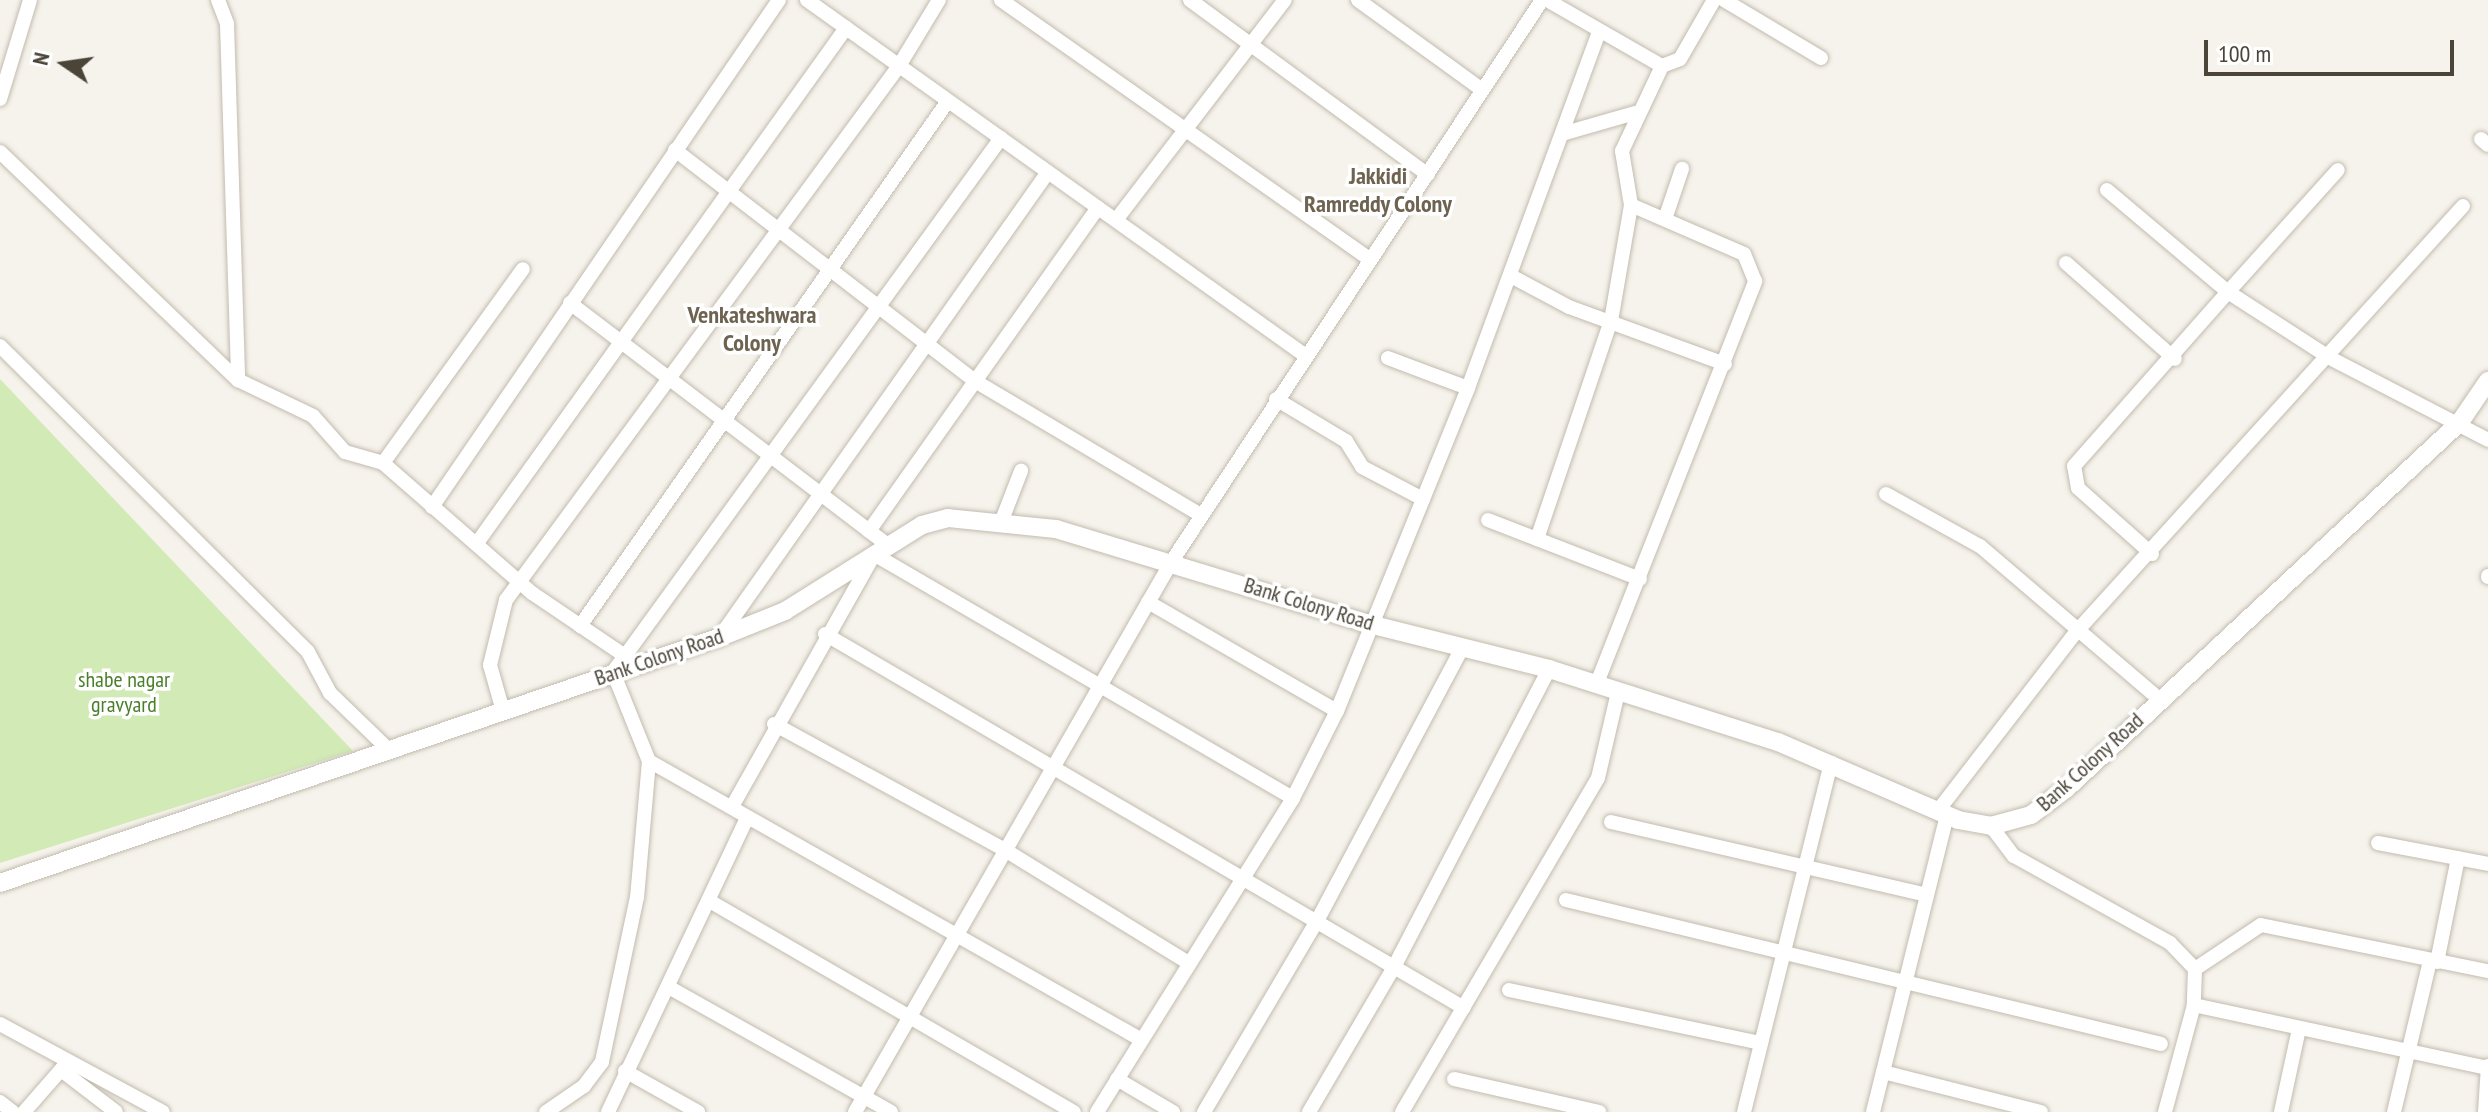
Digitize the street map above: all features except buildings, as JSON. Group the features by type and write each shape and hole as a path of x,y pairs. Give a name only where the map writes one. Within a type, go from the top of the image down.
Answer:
{"street":[{"path":"0,99 30,0"},
{"path":"218,0 227,24 238,380"},
{"path":"432,507 779,0"},
{"path":"807,0 1303,354"},
{"path":"503,711 493,692 491,643 520,583 899,66 939,0"},
{"path":"1001,0 1368,258"},
{"path":"1190,0 1428,175"},
{"path":"1116,220 1285,0"},
{"path":"1358,0 1481,89"},
{"path":"855,1112 1172,561 1303,354 1428,175 1481,89 1545,0 1662,66"},
{"path":"1537,539 1611,321 1631,205 1622,151 1635,113 1662,66 1680,59 1714,0"},
{"path":"1724,0 1821,58"},
{"path":"477,543 846,28"},
{"path":"1097,1112 1187,962 1293,798 1337,711 1369,624 1468,388 1565,133 1599,32"},
{"path":"580,626 828,268 948,101"},
{"path":"1565,133 1635,113"},
{"path":"546,1112 584,1086 613,1032 649,813 649,761 613,672 772,459 1001,138"},
{"path":"675,150 975,381 1201,515"},
{"path":"0,152 238,380 313,416 345,452 383,463 520,583 625,656"},
{"path":"1666,216 1682,169"},
{"path":"2152,554 2078,488 2074,466 2175,359 2228,292 2338,170"},
{"path":"718,638 1048,172"},
{"path":"2107,190 2228,292 2330,358 2460,422 2488,440"},
{"path":"1597,683 1725,364 1755,281 1751,259 1666,216 1631,205"},
{"path":"1873,1112 1927,895 1942,814 2077,631 2152,554 2463,206"},
{"path":"869,531 1098,208"},
{"path":"2066,263 2175,359"},
{"path":"383,463 523,269"},
{"path":"1511,276 1611,321 1725,364"},
{"path":"570,303 869,531 879,555 1293,798"},
{"path":"0,346 308,652 330,693 389,750"},
{"path":"1388,358 1468,388"},
{"name":"Bank Colony Road","path":"0,883 718,638 879,555 930,521 1002,520 1172,561 1369,624 1549,669 1831,763 1942,814 1991,826 2031,815 2067,788 2159,699 2460,422 2488,381"},
{"path":"1276,399 1346,441 1362,467 1423,499"},
{"path":"1002,520 1021,471"},
{"path":"1886,494 1954,527 2159,699"},
{"path":"1488,520 1640,579"},
{"path":"733,805 825,634 879,555"},
{"path":"1148,602 1337,711"},
{"path":"825,634 1464,1008"},
{"path":"1204,1112 1317,921 1463,646"},
{"path":"1309,1112 1394,967 1549,669"},
{"path":"1402,1112 1598,778 1618,692"},
{"path":"774,724 1005,850 1187,962"},
{"path":"649,761 733,805 746,820 959,931 1140,1039"},
{"path":"1744,1112 1801,865 1831,763"},
{"path":"608,1112 625,1071 672,989 713,903 746,820"},
{"path":"1611,822 1927,895"},
{"path":"1991,826 2014,856 2170,943 2195,969 2194,1005 2165,1112"},
{"path":"2378,843 2488,864"},
{"path":"2394,1112 2458,858"},
{"path":"1566,900 1780,955 2161,1044"},
{"path":"713,903 1074,1112"},
{"path":"2195,969 2261,925 2488,971"},
{"path":"672,989 891,1112"},
{"path":"1509,990 1760,1043"},
{"path":"2194,1005 2488,1067 2485,1112"},
{"path":"0,1024 64,1066 116,1112"},
{"path":"2281,1112 2299,1029"},
{"path":"24,1112 64,1066"},
{"path":"64,1066 163,1112"},
{"path":"625,1071 698,1112"},
{"path":"1883,1072 2041,1112"},
{"path":"1117,1079 1173,1112"},
{"path":"1454,1079 1599,1112"},
{"path":"0,1102 13,1112"}],"green space":[{"name":"shabe nagar gravyard","path":"0,379 353,751 0,863"}],"district":[{"name":"Jakkidi Ramreddy Colony","path":"1378,190"},
{"name":"Venkateshwara Colony","path":"752,329"}]}
